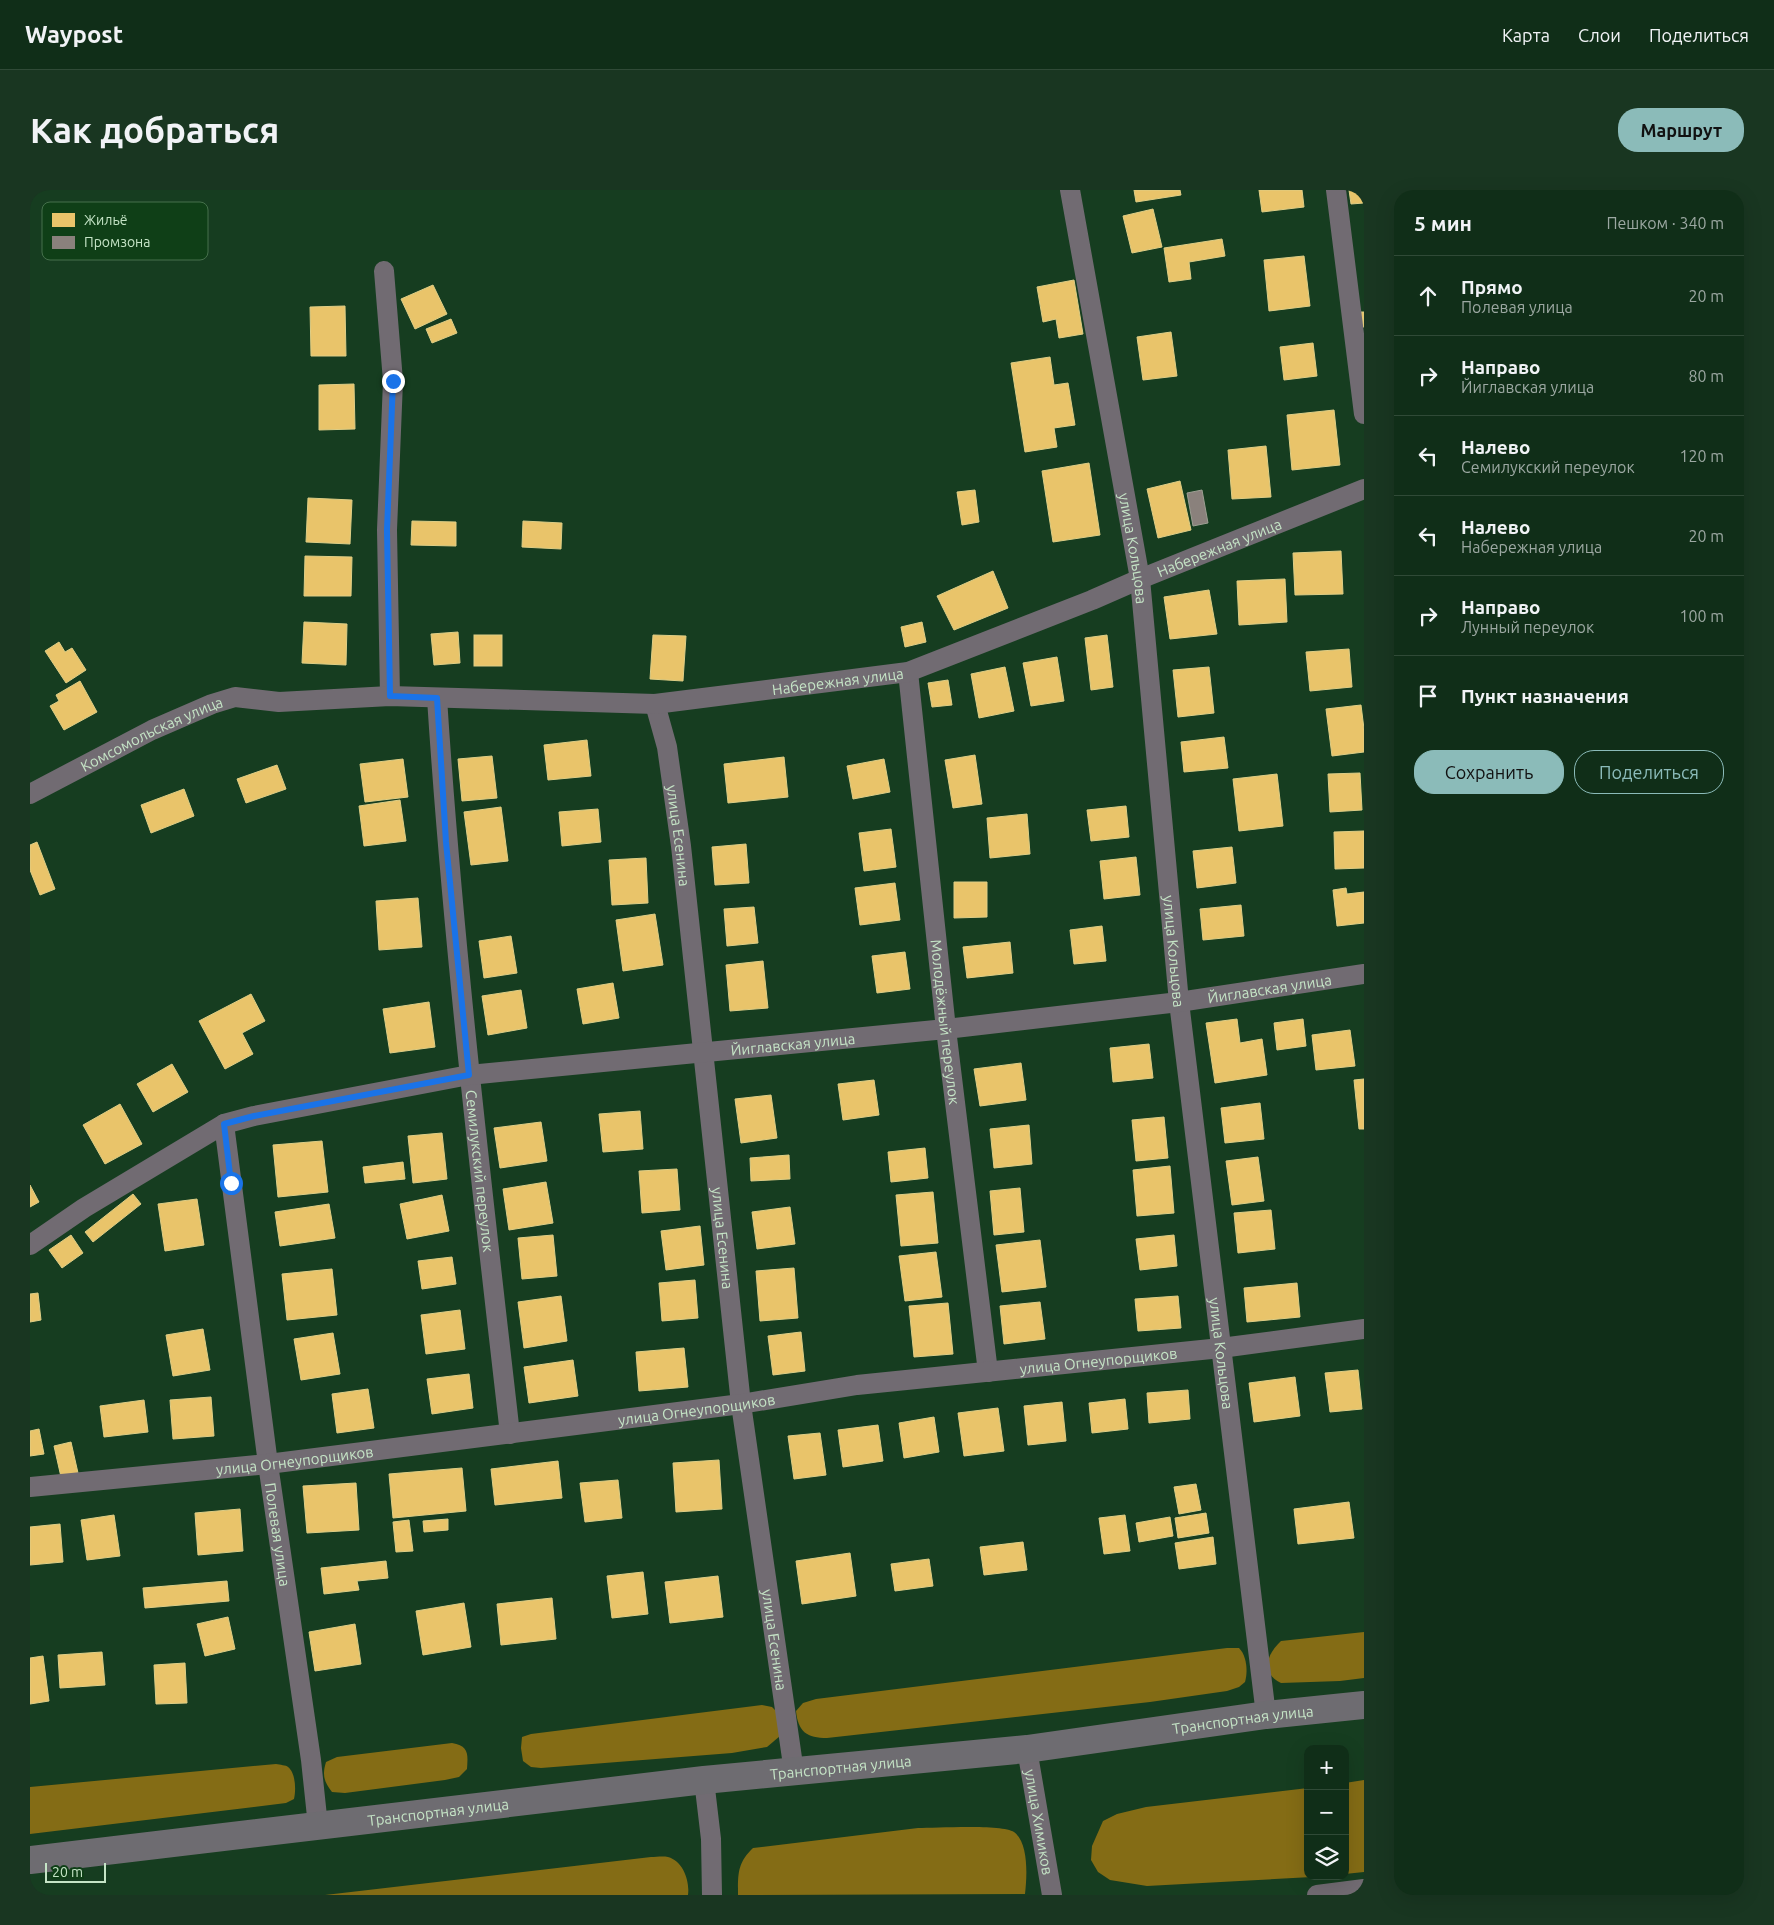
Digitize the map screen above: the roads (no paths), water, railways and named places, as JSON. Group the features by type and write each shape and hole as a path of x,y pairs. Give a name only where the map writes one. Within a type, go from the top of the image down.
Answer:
{"main road":[{"name":"Транспортная улица","path":"30,1860 704,1780 1027,1749 1266,1716 1364,1705"}],"street":[{"name":"улица Кольцова","path":"1070,190 1140,579 1179,1002 1266,1716"},
{"path":"1336,190 1364,414"},
{"path":"384,272 393,381 387,530 390,696"},
{"name":"Набережная улица","path":"279,702 390,696 655,704 908,672 1364,490"},
{"name":"Молодёжный переулок","path":"908,672 946,1029 988,1372"},
{"name":"Комсомольская улица","path":"30,794 152,730 212,704 235,697 279,702"},
{"name":"Семилукский переулок","path":"437,698 446,842 469,1075 510,1434"},
{"name":"улица Есенина","path":"655,704 667,747 678,827 741,1404 794,1772"},
{"name":"Йиглавская улица","path":"30,1245 84,1208 224,1124 254,1116 469,1075 946,1029 1179,1002 1364,974"},
{"name":"Полевая улица","path":"224,1124 268,1464 311,1760 318,1826"},
{"name":"улица Огнеупорщиков","path":"30,1487 268,1464 741,1404 857,1385 1221,1348 1364,1329"},
{"name":"улица Химиков","path":"1027,1749 1052,1895"},
{"path":"704,1780 711,1839 712,1895"},
{"path":"1317,1895 1364,1889"}]}
